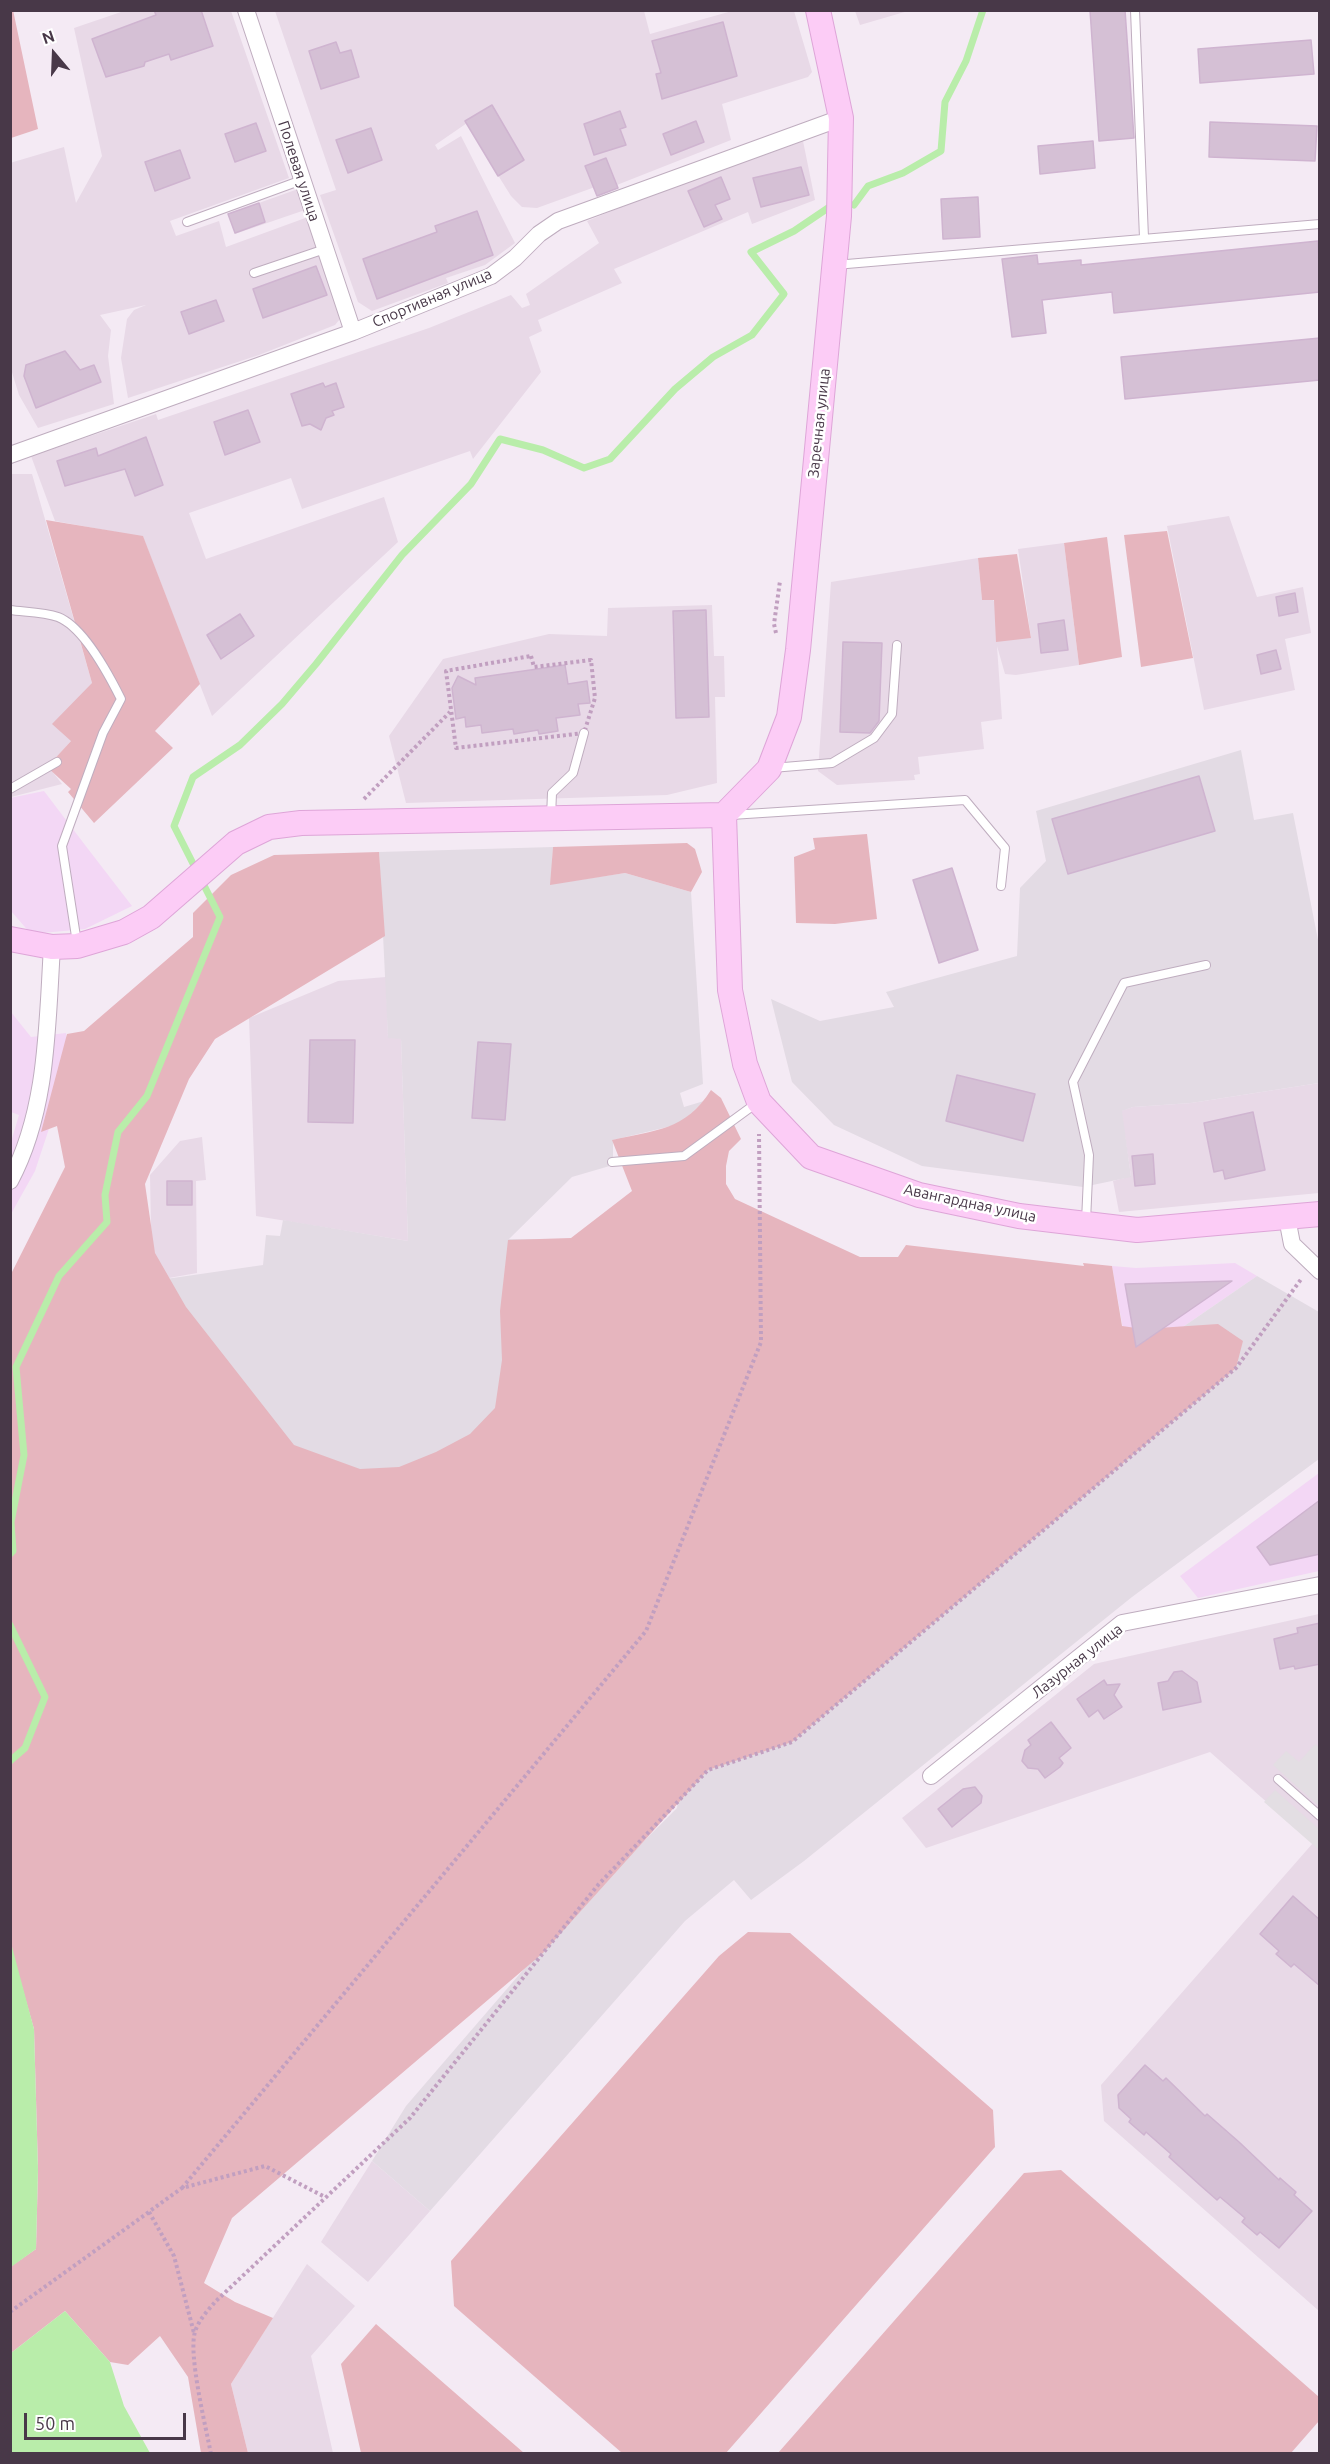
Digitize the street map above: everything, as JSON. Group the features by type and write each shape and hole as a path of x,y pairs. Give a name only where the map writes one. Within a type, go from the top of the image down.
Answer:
{"main road":[{"name":"Заречная улица","path":"724,815 769,769 789,717 798,650 839,216 841,118 818,10"},
{"path":"10,939 51,947 77,946 124,932 151,918 236,843 269,827 301,823 724,815"},
{"name":"Авангардная улица","path":"724,815 730,990 745,1064 759,1102 811,1157 919,1195 1019,1216 1137,1230 1320,1214"}],"street":[{"name":"Полевая улица","path":"246,10 353,332"},
{"name":"Спортивная улица","path":"10,455 353,332 490,276 558,221 841,118"},
{"path":"10,1181 19,1164 44,1073 51,947"},
{"path":"1287,1218 1292,1244 1316,1268"},
{"name":"Лазурная улица","path":"931,1776 1122,1623 1320,1585"}],"lane":[{"path":"1135,10 1144,238"},
{"path":"187,222 302,180"},
{"path":"835,265 1320,224"},
{"path":"254,273 325,249"},
{"path":"10,610 59,617 84,639 106,668 121,699 103,733 62,846 77,946"},
{"path":"769,769 832,763 874,738 892,714 897,645"},
{"path":"551,817 552,793 573,773 584,733"},
{"path":"10,789 57,762"},
{"path":"724,815 965,800 1005,848 1001,886"},
{"path":"1086,1224 1089,1155 1073,1082 1124,982 1206,965"},
{"path":"612,1162 684,1156 759,1102"},
{"path":"1278,1779 1320,1816"}],"path":[{"path":"531,656 534,667 591,660 595,698 584,733 456,748 446,671 531,656"},
{"path":"357,806 450,712"},
{"path":"10,2312 182,2188 646,1631 761,1342 759,1102"},
{"path":"194,2333 216,2301 410,2118 598,1885 708,1770 792,1742 801,1735 1236,1368 1316,1268"},
{"path":"182,2188 265,2166 326,2197"},
{"path":"149,2212 174,2256 194,2333 196,2372 211,2454"}],"shaded area":[{"path":"13,10 38,129 11,138 10,11"},
{"path":"855,10 908,11 860,25"},
{"path":"124,11 231,11 289,178 170,221 176,236 219,221 226,247 308,217 340,319 335,325 259,355 128,398 121,358 127,319 134,310 146,305 100,315 111,330 108,356 114,404 38,428 19,395 11,369 10,163 64,147 76,203 102,156 74,28"},
{"path":"275,11 644,11 650,34 732,11 794,11 812,72 808,77 722,104 731,140 599,192 595,187 537,208 522,207 511,196 479,145 470,121 435,145 438,150 461,136 515,243 485,265 446,278 448,283 372,311 358,302 320,195 336,190"},
{"path":"803,141 815,200 752,224 748,212 614,269 622,283 538,320 542,331 529,337 541,372 473,459 470,451 302,509 291,478 189,513 206,559 384,497 398,542 212,716 143,537 55,521 31,456 156,414 158,420 429,328 511,295 522,308 530,305 526,294 599,243 587,221 737,160 739,164"},
{"path":"298,189 305,210 235,234 228,214"},
{"path":"10,474 32,474 92,683 71,741 48,766 62,784 11,797"},
{"path":"1229,516 1257,597 1303,587 1311,633 1285,639 1295,690 1204,710 1167,526"},
{"path":"46,520 143,536 200,684 155,731 173,748 94,823 68,792 71,789 47,767 71,741 52,724 92,683"},
{"path":"1167,531 1193,658 1141,667 1124,535"},
{"path":"1107,537 1122,657 1079,665 1064,543"},
{"path":"1064,543 1079,665 1016,675 1005,674 997,646 1002,719 981,722 984,749 918,757 920,774 914,775 915,780 837,785 818,771 831,582 978,558 982,600 993,600 1031,638 1018,549"},
{"path":"1017,554 1031,638 996,642 994,600 982,600 978,558"},
{"path":"712,605 714,656 724,656 725,697 715,697 717,783 667,795 406,803 389,736 443,659 549,634 607,636 608,608"},
{"path":"1241,750 1254,820 1293,813 1319,945 1319,1083 1191,1103 1133,1107 1122,1111 1131,1177 1083,1187 922,1166 834,1125 792,1082 771,999 820,1021 894,1007 886,992 1017,956 1020,888 1046,861 1036,811"},
{"path":"44,791 132,906 85,929 31,934 11,911 10,798"},
{"path":"867,834 877,919 835,924 796,923 794,857 815,849 813,838"},
{"path":"687,843 695,849 702,872 691,892 625,873 550,885 553,847"},
{"path":"553,847 551,884 625,873 691,892 703,1084 680,1093 684,1107 704,1101 680,1124 613,1140 613,1165 572,1177 509,1239 570,1239 476,1841 152,1281 263,1265 266,1235 280,1236 283,1220 408,1241 401,1039 388,1038 379,852"},
{"path":"379,852 385,936 215,1039 189,1079 145,1184 155,1253 186,1307 294,1445 360,1469 399,1467 436,1452 470,1434 495,1408 502,1360 500,1311 508,1240 571,1238 632,1191 612,1140 655,1131 680,1121 701,1104 711,1090 721,1098 741,1139 729,1151 726,1166 726,1184 735,1199 860,1257 898,1257 906,1245 1084,1266 1083,1263 1112,1266 1122,1326 1143,1329 1218,1324 1243,1341 1236,1368 792,1742 708,1770 543,1953 232,2218 204,2283 235,2302 273,2318 231,2384 248,2453 201,2453 188,2377 160,2336 128,2365 110,2362 65,2311 11,2353 10,2267 36,2249 38,2170 34,2029 10,1945 11,1274 65,1167 57,1126 41,1132 67,1034 84,1031 193,937 193,913 231,875 274,855"},
{"path":"386,977 388,1037 401,1038 408,1241 256,1216 249,1018 338,981"},
{"path":"11,1012 31,1037 66,1033 69,1068 35,1171 11,1214 11,1142 19,1115 11,1112"},
{"path":"1319,1083 1319,1193 1119,1212 1113,1181 1131,1176 1121,1111 1133,1107 1191,1103"},
{"path":"202,1137 206,1180 196,1181 197,1273 152,1281 150,1175 180,1141"},
{"path":"1235,1263 1257,1276 1129,1364 1112,1266 1136,1268"},
{"path":"1257,1276 1319,1312 1319,1459 1132,1597 804,1861 751,1900 734,1880 685,1921 430,2211 372,2161 406,2106 574,1911 677,1808 694,1706 1065,1408"},
{"path":"1319,1473 1319,1571 1198,1598 1180,1576"},
{"path":"1319,1614 1319,2311 1104,2121 1101,2085 1313,1843 1210,1752 926,1848 902,1818 1094,1664"},
{"path":"1315,1744 1319,1747 1319,1806 1273,1765 1286,1751 1299,1762"},
{"path":"1275,1790 1319,1829 1319,1850 1264,1802"},
{"path":"748,1932 790,1933 993,2110 995,2147 726,2453 622,2453 454,2306 451,2261 719,1956"},
{"path":"11,1943 34,2029 38,2170 36,2249 11,2267"},
{"path":"372,2161 430,2211 368,2282 321,2242"},
{"path":"1061,2170 1319,2397 1319,2421 1291,2453 778,2453 1024,2173"},
{"path":"307,2264 355,2306 311,2356 333,2453 248,2453 231,2384"},
{"path":"65,2311 110,2362 124,2406 150,2453 11,2453 11,2353"},
{"path":"376,2324 524,2453 361,2453 341,2364"}],"building":[{"path":"154,10 201,10 213,46 171,60 169,54 145,62 144,66 106,77 92,39 156,15"},
{"path":"1090,10 1125,10 1134,138 1099,141"},
{"path":"723,22 737,76 662,99 656,74 661,73 652,41"},
{"path":"1311,40 1314,74 1200,83 1198,49"},
{"path":"336,42 340,53 351,50 359,77 321,89 309,51"},
{"path":"492,105 524,160 498,176 465,121"},
{"path":"620,111 626,127 620,129 626,145 594,155 584,124"},
{"path":"696,121 704,142 671,155 663,134"},
{"path":"1210,122 1317,126 1315,161 1209,157"},
{"path":"256,123 266,151 235,162 225,134"},
{"path":"371,128 382,160 348,173 336,140"},
{"path":"1093,141 1095,168 1040,174 1038,146"},
{"path":"180,150 190,178 155,191 145,162"},
{"path":"606,158 618,188 597,196 585,166"},
{"path":"801,167 809,195 761,207 753,178"},
{"path":"721,177 730,199 715,205 722,219 704,227 688,191"},
{"path":"978,197 980,237 943,239 941,199"},
{"path":"259,203 265,222 235,233 228,214"},
{"path":"477,211 493,255 377,299 363,259 437,232 435,226"},
{"path":"1318,241 1320,292 1114,313 1112,292 1042,300 1046,333 1012,337 1002,259 1037,255 1038,264 1081,260 1081,265"},
{"path":"316,266 327,295 263,318 253,289"},
{"path":"216,300 224,321 189,334 181,312"},
{"path":"1320,338 1320,380 1125,399 1121,357"},
{"path":"65,351 80,370 94,365 101,382 36,408 24,376 26,365"},
{"path":"323,383 325,387 336,383 344,407 332,411 334,415 326,418 321,430 310,424 302,426 291,394"},
{"path":"248,410 260,442 225,455 214,422"},
{"path":"146,437 163,485 135,496 125,469 65,486 57,461 96,448 98,456"},
{"path":"1295,593 1298,612 1279,616 1276,597"},
{"path":"706,610 709,717 676,718 673,611"},
{"path":"240,614 254,636 221,659 207,635"},
{"path":"1064,620 1068,650 1041,653 1038,624"},
{"path":"843,642 882,643 879,721 870,733 840,732"},
{"path":"1276,650 1281,669 1261,674 1257,655"},
{"path":"565,665 568,684 587,681 590,703 578,704 580,715 556,718 558,731 539,734 538,730 514,734 513,729 482,733 481,725 466,727 465,717 456,719 452,688 458,676 476,685 475,678"},
{"path":"1199,776 1215,831 1068,874 1052,819"},
{"path":"952,868 978,950 939,963 913,880"},
{"path":"310,1040 355,1040 353,1123 308,1122"},
{"path":"478,1042 511,1044 505,1120 472,1118"},
{"path":"957,1075 1035,1094 1023,1141 946,1121"},
{"path":"1253,1112 1265,1170 1225,1179 1223,1170 1214,1172 1204,1123"},
{"path":"1153,1154 1155,1184 1135,1186 1132,1156"},
{"path":"167,1181 192,1181 192,1205 167,1205"},
{"path":"1232,1281 1136,1347 1125,1284"},
{"path":"1320,1500 1320,1554 1270,1565 1257,1547"},
{"path":"1320,1623 1320,1664 1295,1669 1294,1666 1280,1669 1274,1639 1298,1633 1297,1628"},
{"path":"1182,1671 1197,1682 1201,1702 1163,1710 1158,1683 1168,1681 1174,1672"},
{"path":"1104,1680 1107,1685 1120,1684 1114,1695 1122,1707 1104,1719 1098,1710 1089,1717 1077,1699"},
{"path":"1051,1722 1071,1748 1059,1758 1063,1763 1060,1767 1045,1778 1038,1769 1028,1768 1022,1761 1025,1750 1031,1745 1028,1740"},
{"path":"975,1787 982,1796 981,1803 952,1827 938,1809 963,1789"},
{"path":"1293,1896 1320,1920 1320,1986 1294,1964 1291,1967 1276,1954 1279,1951 1260,1934"},
{"path":"1145,2065 1163,2081 1166,2078 1205,2116 1207,2114 1279,2180 1280,2178 1296,2192 1294,2195 1312,2211 1279,2248 1260,2232 1257,2235 1242,2222 1245,2218 1220,2197 1217,2200 1169,2157 1171,2154 1146,2132 1144,2135 1129,2122 1131,2119 1119,2108 1118,2095"}],"waterway":[{"path":"854,205 868,186 903,173 941,151 945,102 966,61 983,10"},
{"path":"10,1554 13,1551 11,1522 24,1455 16,1367 59,1276 107,1222 105,1195 118,1132 147,1096 220,917 174,826 193,777 240,745 282,704 402,555 471,484 500,439 543,450 584,468 610,459 675,389 713,357 752,335 784,294 751,252 794,231 828,208"},
{"path":"10,1625 45,1697 25,1748 10,1761"}]}
